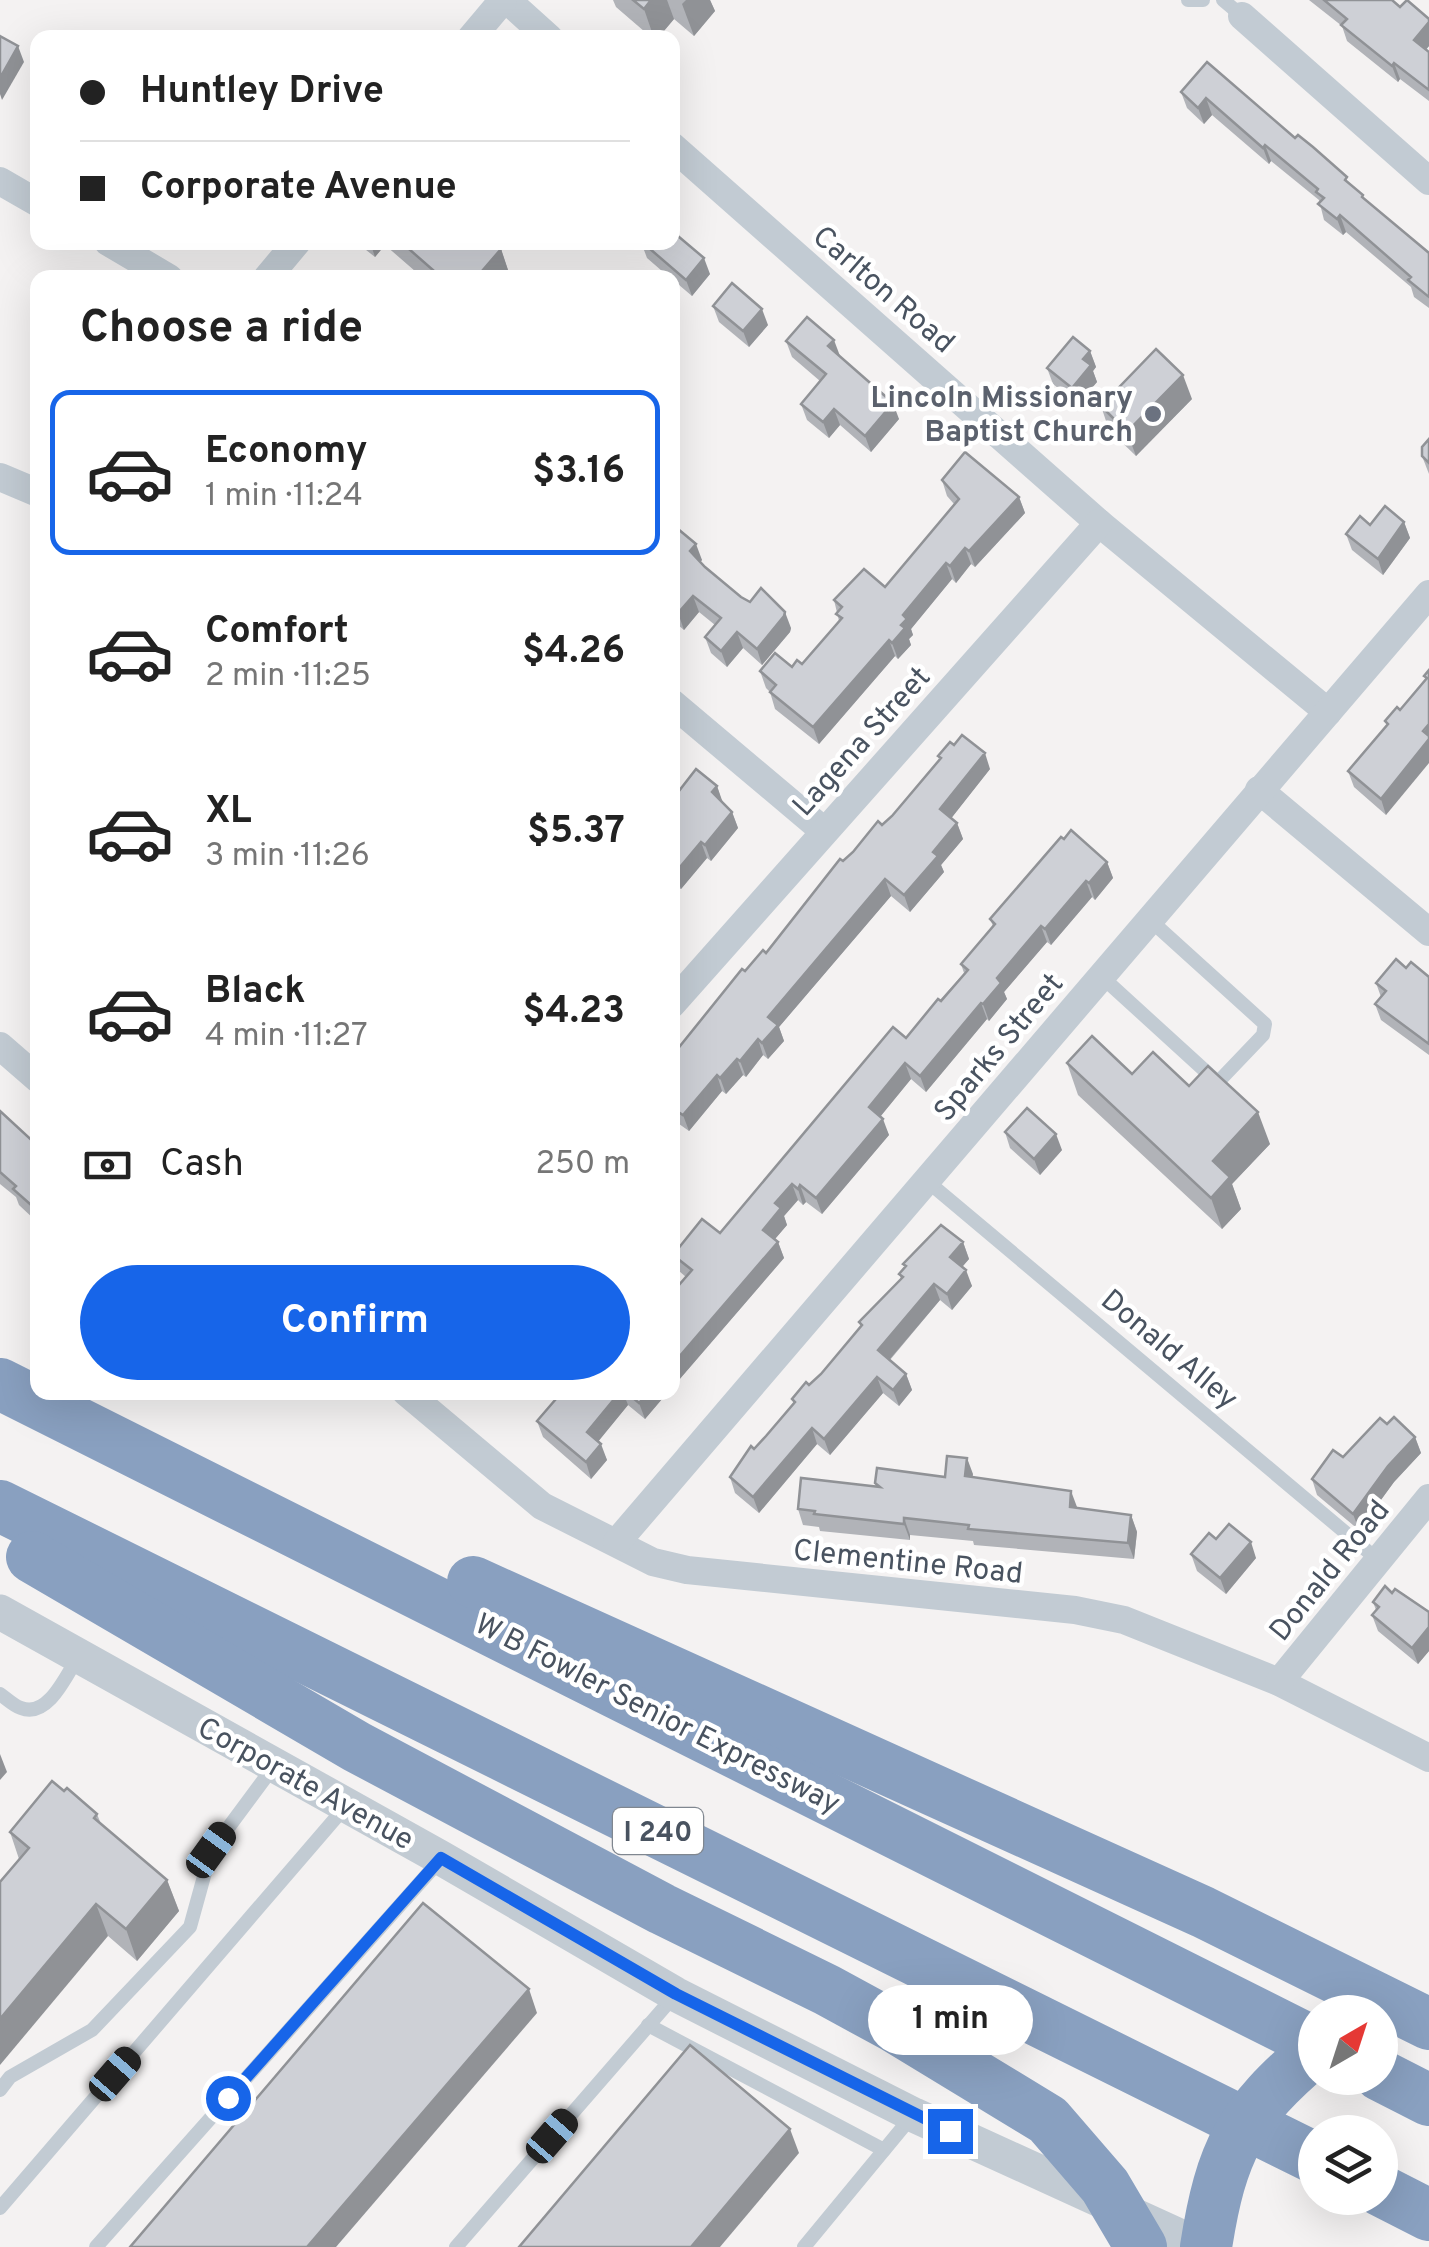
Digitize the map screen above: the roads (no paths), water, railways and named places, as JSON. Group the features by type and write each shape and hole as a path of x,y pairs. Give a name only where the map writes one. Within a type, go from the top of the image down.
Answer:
{"highway":[{"name":"W B Fowler Senior Expressway","path":"0,1384 30,1399"},
{"name":"W B Fowler Senior Expressway","path":"32,1400 1298,2034"},
{"path":"117,1443 260,1482 601,1642 1202,1912 1429,2024"},
{"name":"I 240","path":"0,1506 1298,2150"},
{"path":"0,1539 357,1746 662,1909 827,1990 1048,2120 1105,2186 1140,2247"},
{"path":"1398,2014 1429,2007"},
{"path":"1204,2247 1230,2146 1258,2106 1298,2067"},
{"path":"1398,2084 1429,2100"},
{"path":"1398,2199 1429,2215"}],"street":[{"path":"478,30 505,0 541,30"},
{"path":"1232,8 1429,181"},
{"name":"Carlton Road","path":"680,153 1100,523 1328,712"},
{"path":"0,181 30,198"},
{"path":"122,250 155,270"},
{"path":"274,270 290,250"},
{"path":"0,477 30,489"},
{"name":"Lagena Street","path":"680,995 1100,523"},
{"name":"Sparks Street","path":"617,1542 1429,594"},
{"path":"680,711 824,831"},
{"path":"1259,790 1429,932"},
{"path":"0,1046 30,1072"},
{"name":"Clementine Road","path":"416,1400 542,1506 653,1562 687,1570 1075,1610 1124,1620 1278,1682 1429,1758"},
{"name":"Donald Road","path":"1278,1682 1429,1498"},
{"name":"Corporate Avenue","path":"0,1612 676,1994 914,2115 1204,2247"}],"lane":[{"path":"1188,0 1203,0"},
{"path":"1101,976 1214,1078 1220,1080 1263,1034 1266,1024 1149,920"},
{"name":"Donald Alley","path":"927,1181 1378,1560"},
{"path":"0,1694 23,1710 37,1709 54,1696 79,1656"},
{"path":"0,2090 10,2078 92,2030 190,1927 211,1850 274,1765"},
{"path":"0,2208 347,1806"},
{"path":"96,2247 441,1858"},
{"path":"456,2247 676,1994"},
{"path":"648,2025 884,2150"},
{"path":"804,2247 914,2115"}],"place":[{"name":"Lincoln Missionary Baptist Church","path":"1153,414"}]}
